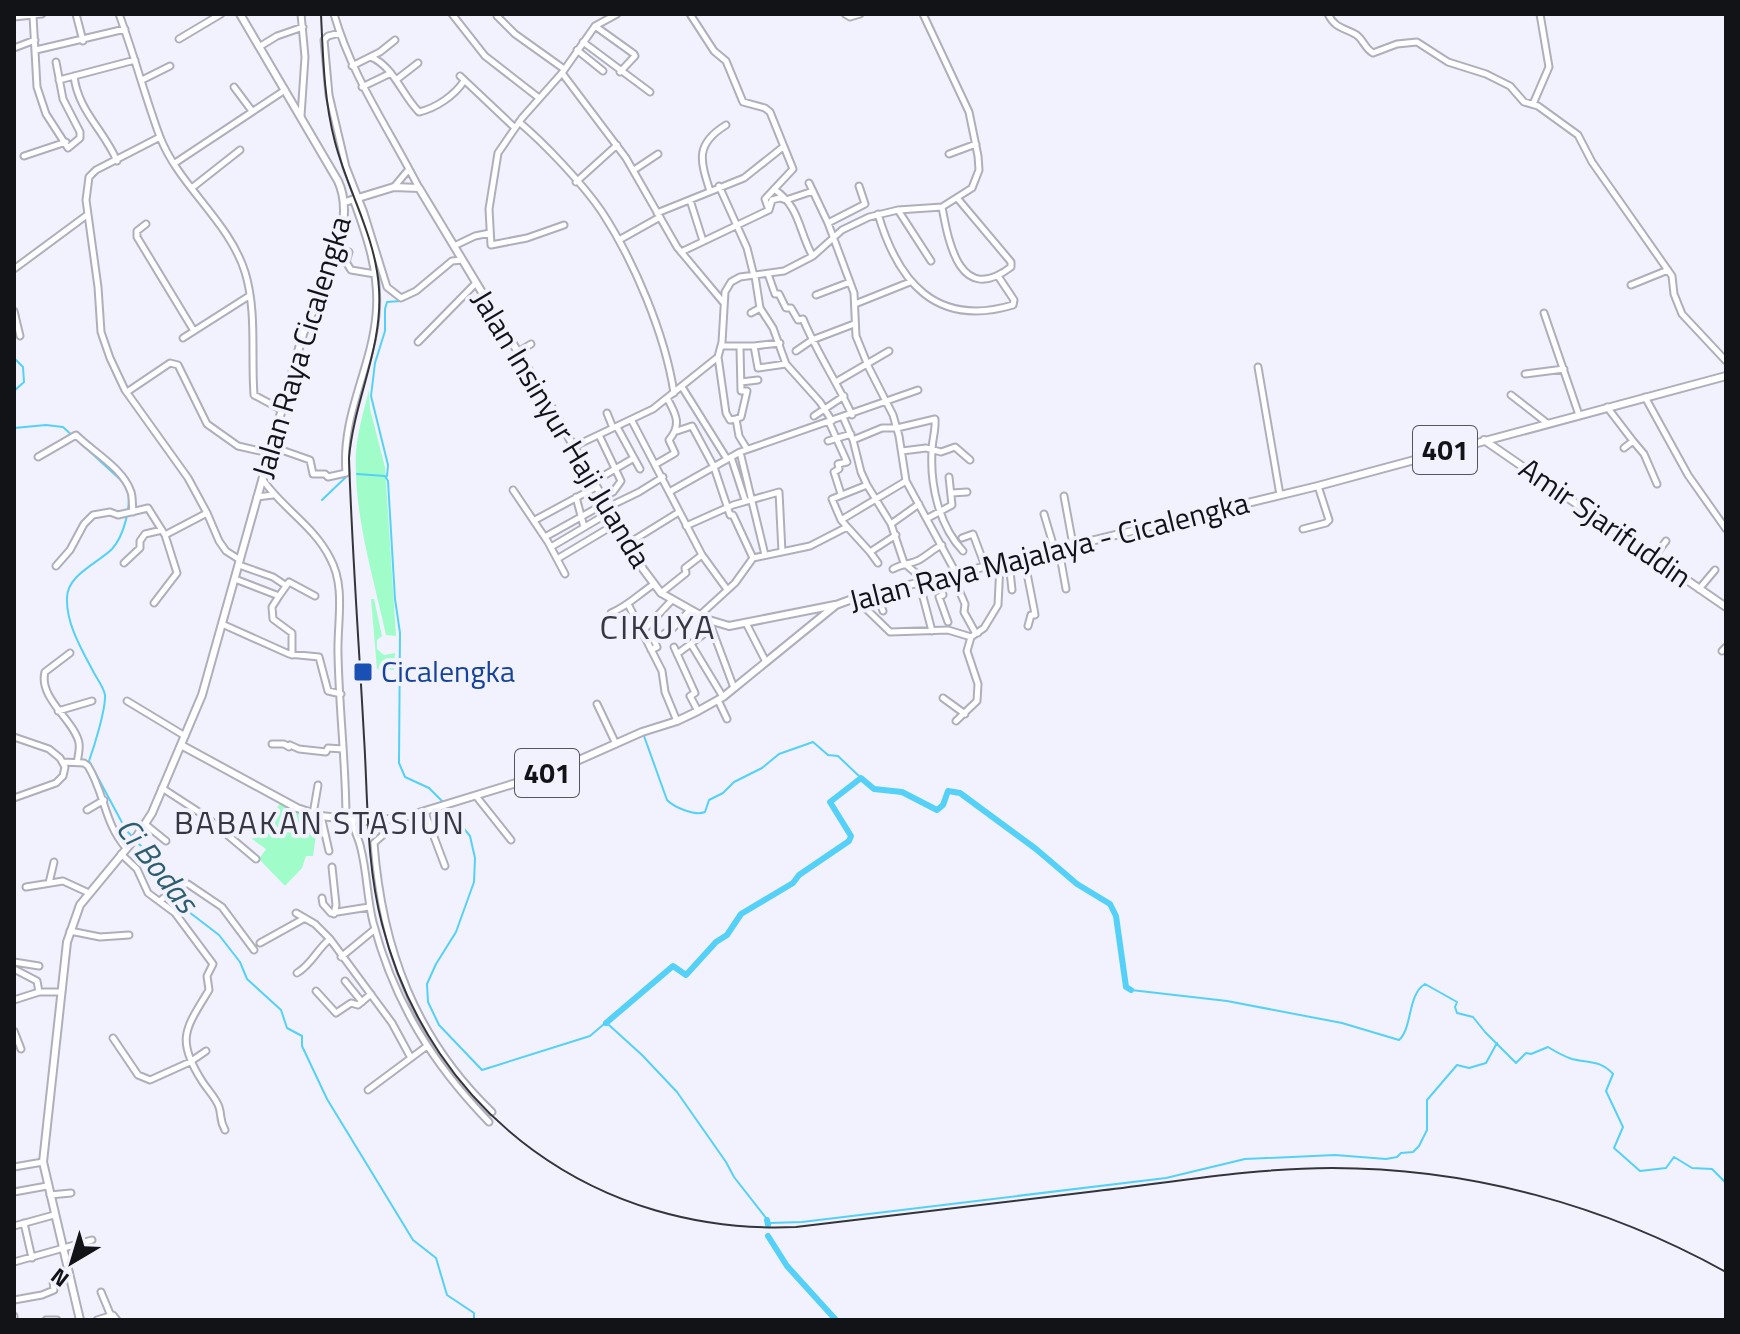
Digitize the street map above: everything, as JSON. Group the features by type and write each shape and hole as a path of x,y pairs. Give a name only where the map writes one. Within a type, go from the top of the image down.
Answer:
{"main road":[{"name":"Jalan Raya Cicalengka","path":"181,745 202,695 303,334 352,200 240,14"},
{"path":"352,200 394,187 419,188"},
{"name":"Jalan Insinyur Haji Juanda","path":"419,188 661,593 709,620 729,626 836,605"},
{"name":"Jalan Raya Majalaya - Cicalengka","path":"181,745 281,801 317,815 382,820 425,813 567,766 698,711 720,699 836,605 855,598 1318,486 1726,376"},
{"name":"Amir Sjarifuddin","path":"1484,440 1726,607"},
{"path":"80,1320 43,1162 64,955 75,915 145,824 181,745"}],"street":[{"path":"14,17 42,14"},
{"path":"76,14 83,41"},
{"path":"119,14 160,137 237,254 246,277 254,395 282,410"},
{"path":"179,39 221,14"},
{"path":"301,14 305,57 301,117"},
{"path":"452,14 485,56 539,98"},
{"path":"564,225 527,238 491,245 489,209 498,153 595,26 617,14"},
{"path":"690,14 711,47 726,61 743,102 770,112 793,169 764,200 769,210"},
{"path":"845,14 850,17 860,14"},
{"path":"740,347 741,391 747,391 747,396 741,417 730,420 726,413 718,357 722,346 725,292 731,282 740,277 780,273 813,256 856,223 878,214 942,207 969,192 976,181 979,170 976,144 963,101 923,14"},
{"path":"1328,14 1334,25 1356,34 1367,50 1373,53 1397,44 1417,42 1448,62 1486,74 1510,86 1524,102 1533,104 1578,135 1592,162 1672,276 1674,294 1682,314 1726,361"},
{"path":"1533,104 1549,67 1540,14"},
{"path":"336,15 362,87 419,188"},
{"path":"33,16 37,87 43,108 68,148 81,135 66,104 56,62"},
{"path":"497,16 563,71 634,170 681,252 724,303"},
{"path":"595,26 634,54 620,72"},
{"path":"259,47 277,36 303,27"},
{"path":"36,50 125,29"},
{"path":"340,33 325,39 325,61 337,134 352,200 387,287 401,298 452,261 462,260"},
{"path":"14,48 35,40"},
{"path":"352,66 395,40"},
{"path":"583,42 650,92"},
{"path":"577,50 603,71"},
{"path":"371,57 391,73 419,112 436,106 457,90 462,78 517,125 536,136 601,210 618,240 648,305 671,370 674,393"},
{"path":"59,80 135,60"},
{"path":"396,80 418,63"},
{"path":"142,80 170,66"},
{"path":"362,87 391,73"},
{"path":"74,76 81,104 108,141 117,161"},
{"path":"234,87 252,111"},
{"path":"175,163 285,90"},
{"path":"710,191 701,164 702,156 711,134 726,125"},
{"path":"160,137 96,170 89,177 86,187 87,215 101,332 127,392 188,478 226,551 239,562 285,585"},
{"path":"24,156 66,142"},
{"path":"949,154 976,144"},
{"path":"576,182 617,145"},
{"path":"618,240 658,215 750,174 783,147"},
{"path":"193,187 240,150"},
{"path":"634,170 658,154"},
{"path":"394,187 409,169"},
{"path":"809,183 834,237 850,282 855,304 854,324 866,362 897,428 906,481 946,553 965,604 964,612 975,632 979,633"},
{"path":"719,186 747,248 760,308 780,343 786,364 825,409 847,462 838,464 839,469 834,472 841,494"},
{"path":"828,223 865,204 859,186"},
{"path":"774,189 794,208 813,256"},
{"path":"681,252 769,210 772,200 786,200 813,191"},
{"path":"942,207 954,256 962,267 977,280 998,276 1011,267 1011,262 958,199"},
{"path":"127,392 170,363 178,365 207,424 238,446 310,460 313,474 328,477 346,473 348,423 376,314 375,274 366,234 352,200"},
{"path":"690,200 703,241"},
{"path":"898,210 931,261"},
{"path":"878,214 886,242 910,282 949,308 981,312 1014,303 998,276"},
{"path":"14,269 87,215"},
{"path":"146,224 137,231 137,237 194,331"},
{"path":"453,246 490,233"},
{"path":"336,248 349,252 346,262 351,270 375,274"},
{"path":"1631,285 1668,270"},
{"path":"768,274 775,294 779,294 786,308 791,308 798,320 803,319 852,415"},
{"path":"816,295 850,282"},
{"path":"855,304 910,282"},
{"path":"418,342 475,284"},
{"path":"183,338 249,296"},
{"path":"751,313 760,308"},
{"path":"14,311 20,336"},
{"path":"1544,313 1579,415"},
{"path":"796,351 812,340 854,324"},
{"path":"722,346 780,343"},
{"path":"518,352 531,344"},
{"path":"754,346 756,367 786,364"},
{"path":"836,382 889,351"},
{"path":"573,447 632,421 674,393 718,357"},
{"path":"1258,367 1280,495"},
{"path":"1525,374 1564,369"},
{"path":"741,382 758,380"},
{"path":"682,387 729,458 749,499"},
{"path":"671,491 743,451 918,390"},
{"path":"1511,395 1547,423"},
{"path":"814,416 844,396"},
{"path":"1645,396 1688,475 1726,529"},
{"path":"667,398 677,418 677,431"},
{"path":"1606,407 1644,454 1657,484"},
{"path":"607,413 640,469"},
{"path":"843,417 867,485 891,524 904,563 917,574 932,631"},
{"path":"736,419 749,499 765,555"},
{"path":"828,441 935,419 933,486 940,511 961,549 946,553"},
{"path":"632,421 702,555 726,588"},
{"path":"656,464 675,455 669,440 677,431 692,426 714,467 727,507 753,558"},
{"path":"38,457 76,435 122,478 130,490 133,512"},
{"path":"551,547 584,527 606,505 620,483 617,468 599,435"},
{"path":"1624,448 1633,441"},
{"path":"902,451 950,451 955,447 970,460"},
{"path":"535,520 576,497 634,457"},
{"path":"545,537 581,516 639,492 663,477"},
{"path":"928,518 952,505 949,477"},
{"path":"262,479 273,495 309,528 334,566 340,600 338,654 349,819 361,847 369,907 390,979 427,1046 457,1088 489,1122"},
{"path":"841,520 906,481"},
{"path":"867,485 832,499 841,520 878,563"},
{"path":"1303,529 1329,520 1318,486"},
{"path":"513,490 535,520 565,574"},
{"path":"686,526 727,507 779,492 782,552"},
{"path":"952,493 967,492"},
{"path":"257,497 273,495"},
{"path":"1064,496 1074,546"},
{"path":"576,497 584,527"},
{"path":"891,524 919,504"},
{"path":"56,566 93,515 148,508 164,532 177,573 154,603"},
{"path":"629,543 679,512"},
{"path":"124,563 140,548 145,534 164,532 207,513"},
{"path":"1044,514 1066,589"},
{"path":"557,559 617,523"},
{"path":"700,615 742,576 753,558 810,546 847,527"},
{"path":"962,538 973,534 985,566"},
{"path":"870,552 896,535"},
{"path":"1653,558 1666,541"},
{"path":"893,569 917,561 931,549 942,545"},
{"path":"661,593 702,555"},
{"path":"1024,558 1035,615 1031,615 1028,626"},
{"path":"1009,562 1012,590"},
{"path":"855,598 890,632 948,630 971,637 979,633 998,605 1000,564"},
{"path":"1699,589 1715,570"},
{"path":"938,578 943,595 939,597 948,622"},
{"path":"235,579 279,596"},
{"path":"292,655 292,633 273,619 272,607 289,582 315,596"},
{"path":"611,613 654,584"},
{"path":"876,592 883,611"},
{"path":"642,632 672,600"},
{"path":"628,604 662,671 665,692 677,721"},
{"path":"651,650 657,647 654,640 673,628 690,610"},
{"path":"709,620 734,688"},
{"path":"746,623 766,662"},
{"path":"222,624 292,655 319,657 328,691 341,694"},
{"path":"698,711 690,696 695,693 676,651 712,628"},
{"path":"956,721 976,703 978,690 967,653 971,637"},
{"path":"691,644 727,719"},
{"path":"70,653 45,672 43,678 58,711 79,742 77,763"},
{"path":"943,698 965,714"},
{"path":"58,711 92,701"},
{"path":"127,701 185,736"},
{"path":"597,704 616,744"},
{"path":"14,737 41,745 56,754 63,762 65,773 56,783 14,798"},
{"path":"272,744 326,752 328,748 343,749"},
{"path":"63,762 88,766 104,800 111,827 127,846"},
{"path":"318,785 317,815 329,851"},
{"path":"162,788 205,816 256,859"},
{"path":"476,796 511,840"},
{"path":"87,810 104,800"},
{"path":"425,813 445,866"},
{"path":"382,820 383,835 374,843 376,872 384,925 397,966 417,1011 441,1052 492,1112"},
{"path":"145,824 166,841"},
{"path":"121,854 137,869 148,893 163,899 213,964 207,975 209,990 186,1029 190,1062 219,1108 219,1119 225,1130"},
{"path":"49,883 54,862"},
{"path":"332,867 334,914"},
{"path":"26,887 67,882 89,893"},
{"path":"163,899 180,884 188,884 222,907 239,934 254,950"},
{"path":"322,898 327,910 334,914 369,907"},
{"path":"296,913 315,924 330,939 400,1035 400,1041 411,1058"},
{"path":"260,943 305,918"},
{"path":"341,957 375,929"},
{"path":"70,931 100,937 129,935"},
{"path":"297,973 311,963 330,939"},
{"path":"14,961 39,966"},
{"path":"14,969 36,980 39,992"},
{"path":"345,981 362,1002"},
{"path":"316,991 336,1013 351,1003 357,1006 371,994"},
{"path":"14,1000 39,992 61,992"},
{"path":"14,1031 21,1049"},
{"path":"113,1038 138,1075 149,1079 190,1062 206,1051"},
{"path":"368,1090 427,1046"},
{"path":"14,1167 43,1162"},
{"path":"14,1192 47,1186"},
{"path":"49,1195 71,1193"},
{"path":"14,1226 54,1215"},
{"path":"24,1223 32,1258"},
{"path":"14,1262 92,1240"},
{"path":"14,1300 54,1290 53,1281 70,1276"},
{"path":"97,1320 114,1318 101,1292"},
{"path":"46,1320 57,1320"}],"green space":[{"path":"369,390 370,409 385,467 396,636 386,635 365,544 358,497 356,451"},
{"path":"371,599 374,599 382,636 377,640 377,649 384,655 395,653 394,670 377,669"},
{"path":"280,803 308,817 306,824 314,828 313,834 316,835 313,856 306,856 302,868 285,886 259,859 266,849 252,839 263,831"}],"waterway":[{"path":"387,476 388,465 371,396 375,363 385,331 387,302 401,301"},
{"name":"Ci Bodas","path":"14,358 23,367 24,382 14,391"},
{"name":"Ci Bodas","path":"14,428 63,427 123,482"},
{"path":"357,474 385,476 388,481 400,633 399,763 405,777 429,788 443,802"},
{"path":"322,500 347,476"},
{"name":"Ci Bodas","path":"128,491 126,521 120,537 112,549 84,570 68,590 67,608 76,637 105,695 102,718 89,761 126,830 153,859 189,912 219,935 240,962 247,979 281,1010 287,1028 302,1036 302,1046 327,1099 413,1240 436,1258 447,1295 474,1313 474,1320"},
{"path":"644,736 667,800 691,812 705,812 709,800 723,793 734,782 762,768 779,754 813,742 828,755 838,756 861,778"},
{"path":"606,1023 673,966 686,975 716,942 727,935 741,914 793,883 799,875 849,841 851,836 830,802 861,778 874,789 902,792 937,810 943,805 948,791 960,793 1036,849 1077,884 1110,904 1116,916 1126,987 1131,990"},
{"path":"447,808 470,836 475,858 474,882 456,932 427,984 428,1002 439,1025 482,1070 590,1036 604,1024 609,1025 677,1092 734,1177 770,1223 802,1222 1166,1178 1245,1159 1335,1155 1397,1157 1401,1153 1413,1152 1419,1146 1427,1130 1427,1100 1457,1065 1469,1068 1486,1063 1497,1043"},
{"path":"1131,990 1227,1001 1342,1023 1399,1040 1415,996 1425,984 1457,1002 1457,1013 1473,1017 1516,1063 1526,1053 1548,1047 1569,1058 1599,1064 1613,1074 1606,1091 1623,1127 1614,1148 1640,1171 1666,1168 1674,1157 1692,1168 1712,1169 1726,1183"},
{"path":"767,1220 768,1225"},
{"path":"768,1236 787,1266 836,1320"}],"railway":[{"path":"321,14 331,126 340,161 373,251 379,289 377,332 356,415 349,458 373,878 382,924 406,992 440,1053 483,1106 534,1150 591,1185 655,1210 724,1224 796,1227 1243,1173 1332,1168 1384,1170 1485,1183 1535,1195 1633,1227 1726,1272"}],"place":[{"name":"Cicalengka","path":"363,672"}],"district":[{"name":"CIKUYA","path":"658,627"},
{"name":"BABAKAN STASIUN","path":"320,823"}]}
